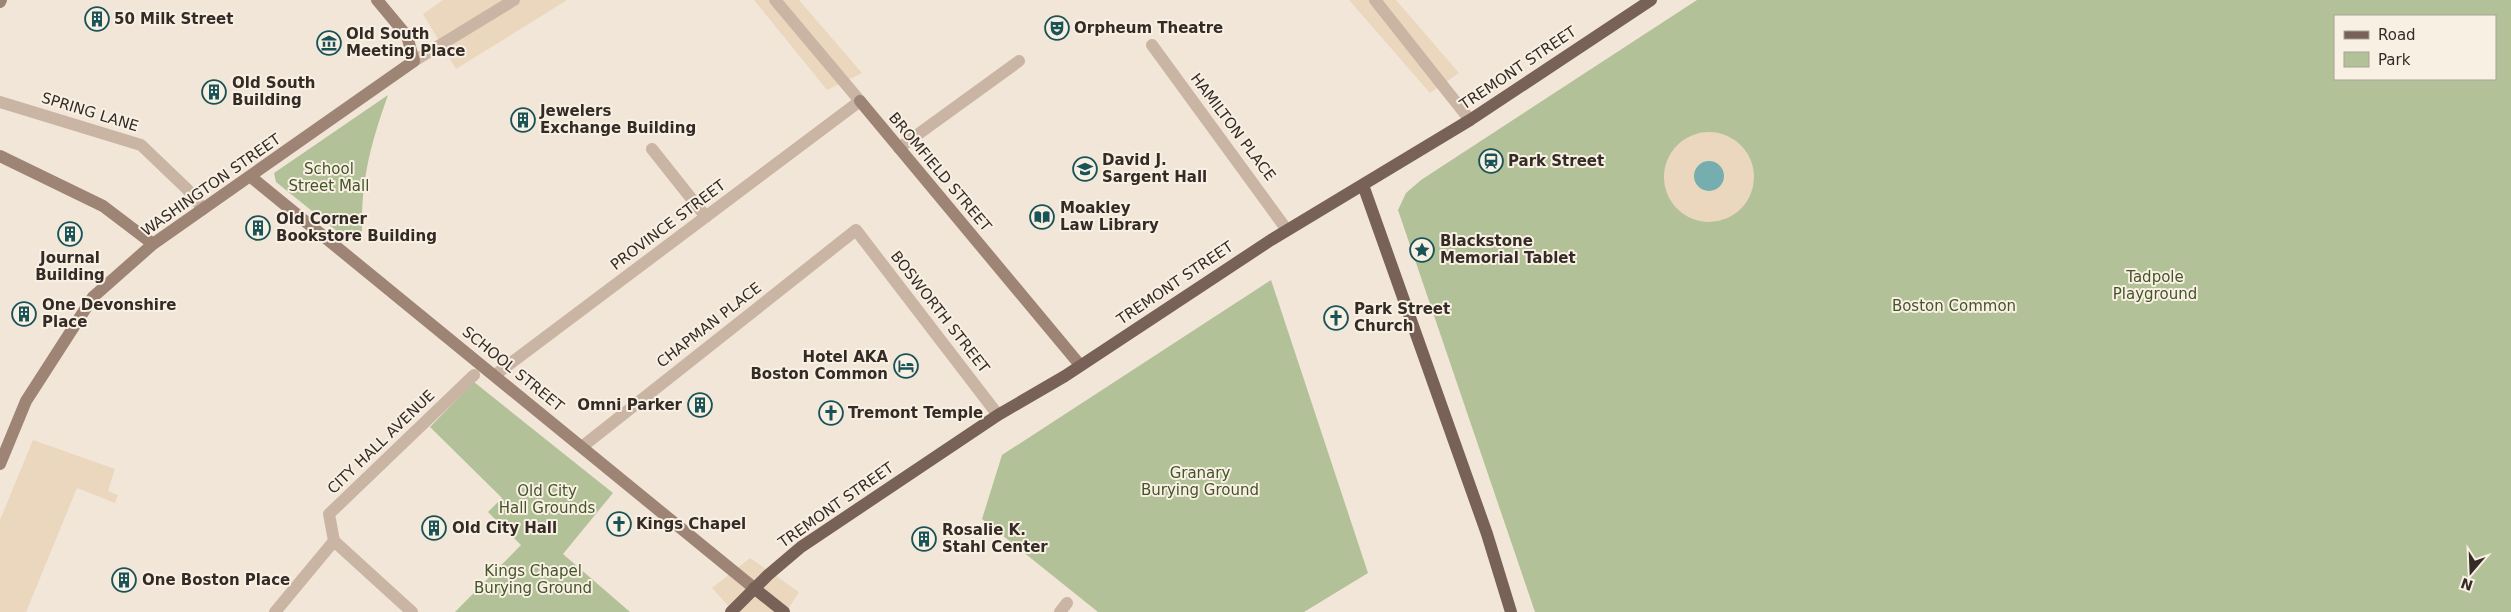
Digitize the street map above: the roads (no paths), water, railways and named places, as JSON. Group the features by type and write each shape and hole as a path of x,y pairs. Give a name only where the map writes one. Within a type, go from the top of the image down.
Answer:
{"main road":[{"path":"377,0 407,36 414,61"},
{"name":"TREMONT STREET","path":"731,612 754,588 801,547 998,414 1080,365 1287,230 1470,120 1651,0"},
{"name":"WASHINGTON STREET","path":"0,464 26,401 93,297 153,244 414,61"},
{"name":"BROMFIELD STREET","path":"860,101 1080,365"},
{"path":"0,156 103,206 153,244"},
{"name":"SCHOOL STREET","path":"250,177 583,446 754,588"},
{"path":"1363,185 1487,534 1511,612"},
{"path":"754,588 784,612"}],"street":[{"name":"WASHINGTON STREET","path":"414,61 514,0"},
{"name":"BROMFIELD STREET","path":"775,0 860,101"},
{"path":"1375,0 1470,120"},
{"name":"HAMILTON PLACE","path":"1152,45 1287,230"},
{"path":"899,148 1019,61"},
{"name":"PROVINCE STREET","path":"495,375 860,101"},
{"name":"SPRING LANE","path":"0,102 141,145 188,189 203,209"},
{"path":"652,149 706,217"},
{"name":"BOSWORTH STREET","path":"856,230 998,414"},
{"name":"CHAPMAN PLACE","path":"583,446 856,230"},
{"name":"CITY HALL AVENUE","path":"334,540 329,514 474,375"},
{"path":"275,612 334,540 412,612"}],"water":[{"path":"1709,161 1715,162 1723,170 1723,182 1715,190 1709,191 1703,190 1695,182 1694,176 1695,170 1703,162"}],"place":[{"name":"50 Milk Street","path":"97,19"},
{"name":"Orpheum Theatre","path":"1057,28"},
{"name":"Old South Meeting Place","path":"329,43"},
{"name":"Old South Building","path":"214,92"},
{"name":"Jewelers Exchange Building","path":"523,120"},
{"name":"Park Street","path":"1491,161"},
{"name":"David J. Sargent Hall","path":"1085,169"},
{"name":"Moakley Law Library","path":"1042,217"},
{"name":"Old Corner Bookstore Building","path":"258,228"},
{"name":"Journal Building","path":"70,234"},
{"name":"Blackstone Memorial Tablet","path":"1422,250"},
{"name":"One Devonshire Place","path":"24,314"},
{"name":"Park Street Church","path":"1336,318"},
{"name":"Hotel AKA Boston Common","path":"906,366"},
{"name":"Omni Parker","path":"700,405"},
{"name":"Tremont Temple","path":"831,413"},
{"name":"Kings Chapel","path":"619,524"},
{"name":"Old City Hall","path":"434,528"},
{"name":"Rosalie K. Stahl Center","path":"924,539"},
{"name":"One Boston Place","path":"124,580"}],"park label":[{"name":"School Street Mall","path":"329,178"},
{"name":"Tadpole Playground","path":"2155,286"},
{"name":"Boston Common","path":"1954,306"},
{"name":"Granary Burying Ground","path":"1200,482"},
{"name":"Old City Hall Grounds","path":"547,500"},
{"name":"Kings Chapel Burying Ground","path":"533,580"}]}
